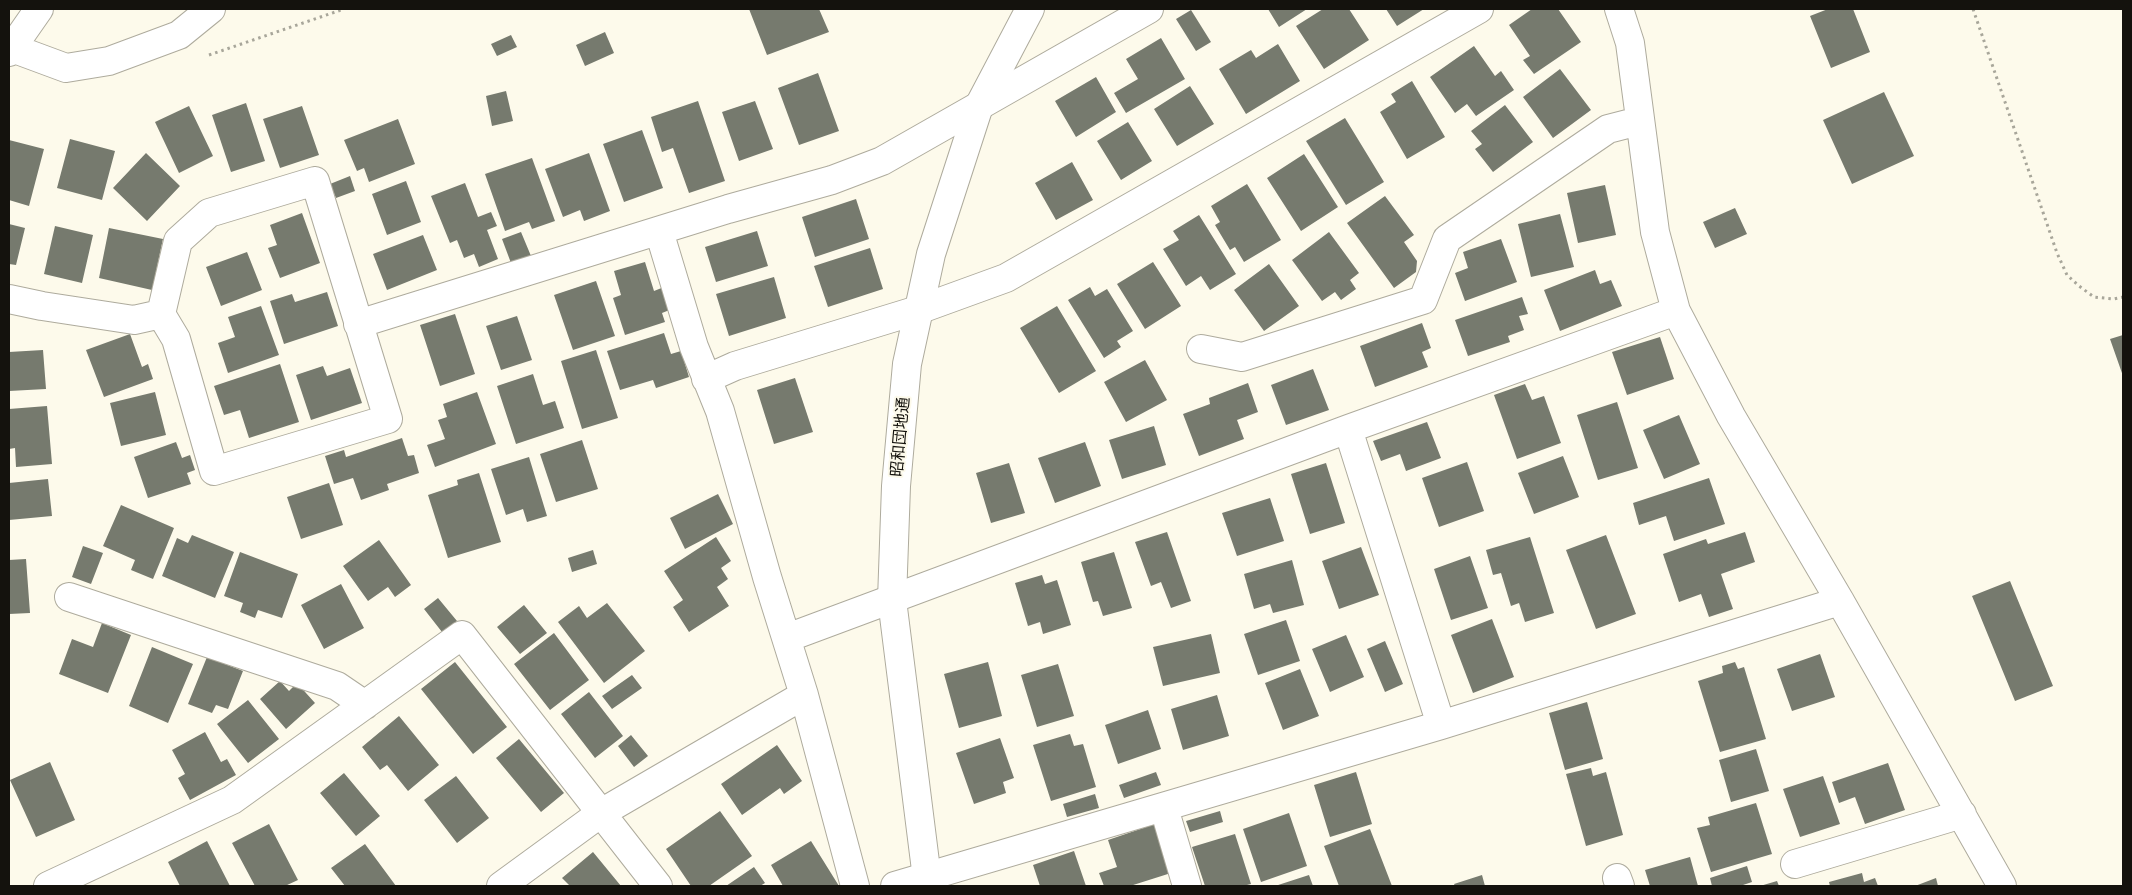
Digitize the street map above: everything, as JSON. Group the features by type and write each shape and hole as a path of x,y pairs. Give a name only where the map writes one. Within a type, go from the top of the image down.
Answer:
{"street":[{"path":"38,9 10,48 66,68 108,61 179,35 211,9"},
{"name":"昭和団地通","path":"928,882 892,600 896,486 906,364 931,254 979,106 1030,9"},
{"path":"358,324 840,177 882,161 1150,9"},
{"path":"706,379 735,366 918,310 1006,278 1479,9"},
{"path":"1618,9 1630,43 1654,232 1676,311 1731,416 1840,601 2002,886"},
{"path":"1201,349 1242,357 1423,300 1447,240 1608,129 1639,121"},
{"path":"315,181 388,419 214,471 176,339 161,314 178,241 209,213 315,181"},
{"path":"659,231 694,347 720,411 767,577 804,695 855,886"},
{"path":"9,299 134,320 161,314"},
{"path":"787,638 1348,429 1676,311"},
{"path":"1348,429 1441,725"},
{"path":"69,597 337,686 365,705"},
{"path":"895,886 928,882 1840,601"},
{"path":"48,886 232,800 462,635 658,886"},
{"path":"501,886 601,813 804,695"},
{"path":"1164,808 1187,886"},
{"path":"1794,864 1962,814"}],"path":[{"path":"204,56 344,9"},
{"path":"1973,9 2057,253 2067,275 2078,286 2094,297 2123,298"}],"building":[{"path":"749,9 819,9 829,32 767,55"},
{"path":"1268,9 1307,9 1279,27"},
{"path":"1323,9 1349,9 1369,40 1324,69 1296,26"},
{"path":"1386,9 1424,9 1397,26"},
{"path":"1532,9 1558,9 1581,42 1534,74 1523,60 1530,56 1509,25"},
{"path":"1828,9 1853,9 1870,52 1831,68 1810,16"},
{"path":"1191,10 1211,42 1196,51 1176,19"},
{"path":"605,32 614,53 585,66 576,45"},
{"path":"511,35 517,47 497,56 491,44"},
{"path":"1161,38 1185,79 1126,113 1114,93 1138,79 1126,59"},
{"path":"1278,44 1300,81 1246,114 1219,69 1251,50 1256,58"},
{"path":"1474,46 1495,76 1501,71 1514,90 1476,116 1467,104 1455,113 1430,77"},
{"path":"1560,69 1591,110 1553,138 1523,97"},
{"path":"818,73 839,131 799,145 778,88"},
{"path":"1096,77 1116,112 1076,137 1055,101"},
{"path":"1412,81 1445,137 1407,159 1380,112 1396,102 1391,94"},
{"path":"1190,86 1214,124 1177,146 1154,109"},
{"path":"506,91 513,121 492,126 486,96"},
{"path":"1884,92 1914,156 1852,184 1823,120"},
{"path":"698,101 725,181 689,193 673,148 662,152 651,117"},
{"path":"755,101 773,149 739,161 722,112"},
{"path":"246,103 265,161 231,172 212,115"},
{"path":"1505,105 1533,142 1493,172 1475,149 1482,144 1471,131"},
{"path":"189,106 213,156 179,173 155,122"},
{"path":"302,106 319,155 280,168 263,119"},
{"path":"1345,118 1384,182 1346,205 1306,141"},
{"path":"398,119 415,164 369,182 364,168 357,171 344,140"},
{"path":"1128,122 1152,161 1121,180 1097,141"},
{"path":"642,130 663,188 624,202 603,144"},
{"path":"70,139 115,151 102,200 57,188"},
{"path":"9,140 44,149 29,206 9,200"},
{"path":"146,153 180,186 147,221 113,188"},
{"path":"589,153 610,211 584,221 580,210 563,217 545,169"},
{"path":"1304,154 1338,207 1301,231 1267,178"},
{"path":"532,158 555,221 532,229 529,222 505,231 485,174"},
{"path":"1072,162 1093,200 1056,220 1035,183"},
{"path":"350,176 355,191 336,198 330,184"},
{"path":"406,181 421,222 387,235 372,194"},
{"path":"465,183 478,217 491,212 497,226 487,230 498,259 479,267 474,254 464,258 457,240 450,243 431,196"},
{"path":"1247,184 1281,240 1244,262 1235,247 1230,250 1215,225 1220,222 1211,206"},
{"path":"1605,185 1616,235 1578,243 1567,193"},
{"path":"1385,196 1414,235 1404,242 1417,261 1416,272 1394,288 1347,223"},
{"path":"856,199 869,239 815,257 802,217"},
{"path":"1735,208 1747,234 1715,248 1703,222"},
{"path":"302,213 320,263 280,278 268,248 277,245 270,225"},
{"path":"1560,214 1574,267 1531,277 1518,224"},
{"path":"1199,215 1236,274 1210,290 1201,276 1186,286 1163,249 1179,240 1173,231"},
{"path":"9,224 25,228 16,265 9,264"},
{"path":"55,226 93,235 82,283 44,274"},
{"path":"109,228 163,239 152,290 99,278"},
{"path":"757,231 768,266 716,282 705,247"},
{"path":"521,232 531,256 511,263 502,239"},
{"path":"1329,232 1359,273 1350,280 1356,289 1341,300 1335,292 1322,301 1292,260"},
{"path":"423,235 437,270 387,290 373,254"},
{"path":"1501,239 1517,282 1465,301 1455,273 1468,268 1463,252"},
{"path":"870,248 883,289 828,307 814,266"},
{"path":"247,252 262,290 221,306 206,267"},
{"path":"645,262 654,291 664,287 672,309 662,313 665,322 625,335 613,298 621,295 614,271"},
{"path":"1153,262 1181,306 1145,329 1117,284"},
{"path":"1269,264 1299,306 1264,331 1234,290"},
{"path":"1595,270 1600,284 1611,280 1622,306 1560,331 1544,290"},
{"path":"774,277 786,318 729,336 716,294"},
{"path":"596,281 615,336 573,350 554,295"},
{"path":"1090,287 1095,296 1107,289 1133,331 1117,341 1121,347 1104,358 1068,300"},
{"path":"327,292 338,326 284,344 270,301 292,294 295,302"},
{"path":"1522,297 1528,314 1519,316 1524,330 1508,336 1510,342 1468,356 1455,320"},
{"path":"261,306 279,355 228,373 218,343 235,337 228,317"},
{"path":"1057,306 1096,371 1059,393 1020,328"},
{"path":"455,314 475,374 440,386 420,325"},
{"path":"517,316 532,360 501,370 486,326"},
{"path":"1422,323 1431,348 1422,352 1428,367 1375,387 1360,346"},
{"path":"664,333 671,354 681,351 689,377 656,388 653,380 620,390 607,351"},
{"path":"130,334 142,367 148,364 153,379 104,397 86,350"},
{"path":"2123,335 2123,376 2110,339"},
{"path":"1660,337 1674,379 1627,395 1612,352"},
{"path":"43,350 46,389 9,391 9,352"},
{"path":"596,350 618,418 582,429 561,361"},
{"path":"1145,360 1167,400 1126,422 1104,382"},
{"path":"280,364 299,422 249,438 240,410 224,415 214,386"},
{"path":"323,366 327,376 350,368 362,403 311,420 296,375"},
{"path":"1313,369 1329,410 1286,425 1271,385"},
{"path":"533,374 543,405 555,401 564,428 516,444 497,386"},
{"path":"795,378 813,432 774,444 757,390"},
{"path":"1248,383 1258,412 1237,420 1244,439 1199,456 1183,414 1210,404 1209,398"},
{"path":"1525,384 1532,400 1544,396 1561,443 1517,459 1494,395"},
{"path":"155,392 166,435 121,446 110,403"},
{"path":"477,392 496,444 435,467 427,445 445,439 438,420 447,417 443,404"},
{"path":"1617,402 1638,468 1598,480 1577,415"},
{"path":"47,406 52,464 16,467 15,448 9,449 9,409"},
{"path":"1679,415 1700,464 1664,479 1643,430"},
{"path":"1427,422 1441,458 1406,471 1400,454 1381,461 1373,441"},
{"path":"1154,426 1166,465 1122,479 1109,440"},
{"path":"402,438 408,456 414,455 419,473 387,484 389,490 361,500 353,478 334,484 325,456 344,450 346,457"},
{"path":"582,440 598,489 556,502 540,454"},
{"path":"176,442 182,458 190,455 195,470 187,473 191,484 148,498 134,457"},
{"path":"1085,442 1101,486 1055,503 1038,458"},
{"path":"1563,456 1579,497 1534,514 1518,473"},
{"path":"529,457 547,516 527,522 523,509 506,515 491,469"},
{"path":"1467,462 1484,511 1439,527 1422,478"},
{"path":"1009,463 1025,513 991,523 976,473"},
{"path":"1326,463 1345,523 1310,534 1291,474"},
{"path":"479,473 501,542 448,558 428,495 458,485 457,480"},
{"path":"1709,478 1725,524 1674,541 1666,516 1639,525 1633,503"},
{"path":"48,479 52,516 9,520 9,483"},
{"path":"329,483 343,525 301,539 287,497"},
{"path":"718,494 733,524 685,549 670,518"},
{"path":"1270,498 1284,541 1237,556 1222,513"},
{"path":"121,505 174,528 153,579 131,570 135,560 103,546"},
{"path":"1167,532 1191,601 1171,608 1161,582 1151,586 1135,542"},
{"path":"1745,532 1755,562 1721,574 1733,609 1709,617 1701,594 1679,602 1663,554 1706,539 1708,544"},
{"path":"192,535 234,552 215,598 162,576 177,538 188,543"},
{"path":"1606,535 1636,614 1596,629 1566,550"},
{"path":"716,537 731,561 721,568 728,579 717,587 729,606 689,632 673,607 683,600 664,571"},
{"path":"1530,537 1554,613 1525,622 1519,603 1511,606 1501,573 1493,575 1486,550"},
{"path":"379,540 411,585 395,597 388,587 368,601 343,566"},
{"path":"83,546 103,553 91,584 72,577"},
{"path":"1361,547 1379,595 1339,609 1322,561"},
{"path":"593,550 597,564 572,572 568,558"},
{"path":"240,552 298,574 282,618 258,610 255,618 240,612 243,603 224,596"},
{"path":"1114,552 1132,608 1103,616 1098,601 1093,602 1081,562"},
{"path":"1470,556 1488,608 1451,620 1434,569"},
{"path":"26,559 30,613 9,614 9,560"},
{"path":"1292,560 1304,605 1273,613 1270,604 1254,609 1244,574"},
{"path":"1042,575 1045,584 1057,580 1071,625 1043,634 1040,622 1028,626 1015,583"},
{"path":"2010,581 2053,686 2015,701 1972,596"},
{"path":"341,584 364,628 324,649 301,605"},
{"path":"438,598 457,621 442,632 424,609"},
{"path":"607,603 645,651 604,683 558,622 579,606 587,618"},
{"path":"524,605 547,633 520,654 497,627"},
{"path":"1492,619 1514,677 1473,693 1451,635"},
{"path":"1286,620 1300,661 1258,675 1244,634"},
{"path":"102,623 131,635 108,693 59,674 72,639 93,647"},
{"path":"554,633 589,680 550,710 514,664"},
{"path":"1211,634 1220,673 1163,686 1153,647"},
{"path":"1346,635 1364,677 1330,692 1312,649"},
{"path":"1385,641 1403,684 1385,692 1367,649"},
{"path":"152,647 193,664 168,723 129,706"},
{"path":"1820,654 1835,697 1792,711 1777,669"},
{"path":"207,657 243,671 228,709 216,705 212,713 188,704"},
{"path":"455,662 507,727 473,754 421,689"},
{"path":"988,662 1002,716 959,728 944,674"},
{"path":"1735,662 1738,669 1744,667 1766,739 1720,752 1698,681 1723,673 1722,666"},
{"path":"1058,664 1074,716 1037,727 1021,675"},
{"path":"1300,669 1319,716 1283,730 1265,683"},
{"path":"632,675 642,688 612,709 602,696"},
{"path":"280,681 289,691 297,683 315,703 286,729 260,699"},
{"path":"589,692 623,736 595,758 561,714"},
{"path":"1217,695 1229,736 1183,750 1171,709"},
{"path":"248,700 279,739 248,763 217,724"},
{"path":"1587,702 1603,759 1565,770 1549,713"},
{"path":"1148,710 1161,749 1118,764 1105,725"},
{"path":"399,716 439,765 408,791 387,765 380,770 362,747"},
{"path":"205,732 221,762 227,759 236,775 190,800 178,778 185,774 172,750"},
{"path":"1070,734 1074,746 1083,744 1096,787 1051,801 1033,745"},
{"path":"631,735 648,756 634,767 618,746"},
{"path":"1000,738 1014,778 1003,782 1006,793 974,804 956,753"},
{"path":"519,739 564,793 541,812 496,758"},
{"path":"777,745 802,781 784,794 780,788 742,815 721,784"},
{"path":"1756,749 1769,791 1731,802 1719,760"},
{"path":"50,762 75,820 36,837 10,780"},
{"path":"1888,763 1905,810 1865,824 1855,797 1839,803 1832,782"},
{"path":"1591,768 1593,776 1606,772 1623,835 1586,846 1566,774"},
{"path":"1156,772 1161,785 1124,798 1119,785"},
{"path":"1356,772 1372,824 1330,837 1314,785"},
{"path":"344,773 380,816 356,836 320,793"},
{"path":"456,776 489,818 457,843 424,800"},
{"path":"1823,776 1840,824 1800,837 1783,789"},
{"path":"1095,794 1099,808 1067,817 1063,804"},
{"path":"1756,803 1772,854 1711,872 1697,828 1710,825 1708,817"},
{"path":"720,811 752,856 709,886 691,886 666,849"},
{"path":"1220,811 1223,822 1190,832 1186,821"},
{"path":"1289,813 1307,866 1261,882 1243,829"},
{"path":"269,824 298,880 285,886 255,886 232,843"},
{"path":"1155,824 1171,873 1130,886 1104,886 1099,873 1117,867 1108,840"},
{"path":"1370,829 1392,886 1339,886 1324,846"},
{"path":"1235,834 1251,884 1243,886 1205,886 1192,847"},
{"path":"207,841 230,886 180,886 168,862"},
{"path":"811,841 839,886 783,886 771,865"},
{"path":"365,844 396,886 345,886 331,868"},
{"path":"1074,851 1086,886 1040,886 1033,865"},
{"path":"593,852 621,886 570,886 562,878"},
{"path":"1690,857 1698,886 1650,886 1645,870"},
{"path":"1747,866 1752,882 1740,886 1712,886 1710,878"},
{"path":"754,867 765,883 760,886 726,886"},
{"path":"1862,873 1864,882 1875,878 1878,886 1830,886 1829,882"},
{"path":"1309,875 1313,886 1275,886"},
{"path":"1482,875 1485,886 1455,886 1454,884"},
{"path":"1936,878 1938,886 1915,886"},
{"path":"1777,881 1779,886 1760,886"}]}
